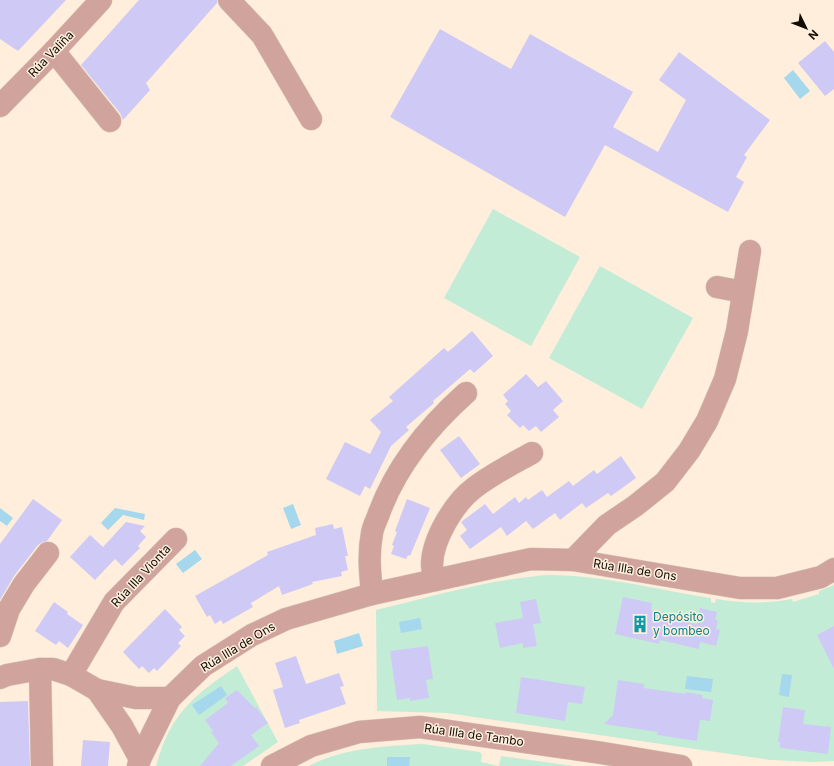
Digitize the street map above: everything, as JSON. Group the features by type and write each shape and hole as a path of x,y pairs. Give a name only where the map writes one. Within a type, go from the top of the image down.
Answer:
{"street":[{"name":"Rúa Valiña","path":"0,106 101,0"},
{"path":"229,0 262,35 311,119"},
{"path":"54,51 110,121"},
{"path":"573,560 607,525 635,506 665,482 689,451 707,421 725,379 737,331 750,251"},
{"path":"717,287 743,292"},
{"path":"372,594 369,557 372,531 383,501 401,467 446,411 466,393"},
{"path":"435,580 432,564 436,544 443,528 456,507 473,489 496,473 532,453"},
{"name":"Rúa Illa Vionta","path":"71,676 114,602 176,540"},
{"path":"0,636 10,609 24,584 48,553"},
{"name":"Rúa Illa de Ons","path":"139,763 170,698 203,666 252,635 286,619 372,594 531,559 573,560 740,588 777,588 821,577 834,569"},
{"path":"40,669 42,766"},
{"path":"0,678 7,675 40,669 53,669 71,676 98,690 136,698 170,698"},
{"path":"98,690 122,726 139,763"},
{"name":"Rúa Illa de Tambo","path":"272,766 311,746 359,732 420,727 681,766"}],"green space":[{"path":"493,209 580,257 531,346 444,298"},
{"path":"600,266 693,318 642,409 549,358"},
{"path":"549,575 590,577 610,580 711,598 711,602 715,603 716,599 773,602 792,599 793,602 819,594 819,591 834,585 834,761 814,762 771,760 447,713 377,711 376,610 483,584"},
{"path":"237,666 278,742 243,766 156,766 162,746 171,728 186,707 205,689"},
{"path":"423,744 480,752 482,755 481,762 499,766 308,766 336,755 364,749"},
{"path":"501,756 574,766 499,766"}],"water":[{"path":"793,70 810,91 800,99 784,78"},
{"path":"293,504 301,525 291,529 283,508"},
{"path":"0,508 13,518 7,526 0,521"},
{"path":"115,508 145,514 144,520 123,515 108,530 101,523"},
{"path":"195,550 202,559 183,573 176,564"},
{"path":"420,618 422,629 401,633 399,622"},
{"path":"359,633 363,646 337,654 334,641"},
{"path":"782,674 792,675 789,697 779,695"},
{"path":"687,676 713,679 711,692 685,689"},
{"path":"221,686 227,695 199,715 192,705"},
{"path":"387,757 410,757 409,766 387,766"}],"building":[{"path":"0,0 66,0 18,51 0,39"},
{"path":"139,0 217,0 217,3 146,83 150,90 123,120 120,113 81,65"},
{"path":"440,29 511,69 530,34 633,92 613,127 658,152 686,100 659,80 679,52 770,120 744,155 747,157 736,177 744,182 728,212 605,145 565,217 390,117"},
{"path":"825,41 834,52 834,89 825,96 798,63"},
{"path":"472,331 493,356 474,373 470,369 406,427 409,430 391,446 370,489 365,486 360,496 326,479 345,442 370,454 381,432 370,420 393,401 389,397 444,348 448,352"},
{"path":"526,374 538,387 546,381 563,401 553,410 559,417 541,432 536,426 529,431 523,425 520,428 507,415 511,411 505,404 508,401 503,395"},
{"path":"459,436 480,464 461,478 440,450"},
{"path":"621,456 636,478 611,496 608,493 586,508 582,503 560,520 555,513 533,529 526,521 507,536 501,527 470,549 460,536 467,530 461,522 485,504 493,514 515,497 519,503 526,497 528,500 542,490 547,497 569,481 573,486 594,470 597,474"},
{"path":"33,499 62,520 47,541 38,545 14,576 0,600 0,544"},
{"path":"407,499 430,508 410,556 408,555 406,559 391,554 394,546 392,545 397,532 395,531"},
{"path":"126,522 145,526 140,531 146,537 138,546 140,548 122,566 115,559 95,580 70,557 90,535 103,547"},
{"path":"333,524 334,529 342,527 348,556 345,556 348,570 341,572 342,576 312,582 313,584 282,595 279,586 251,603 253,607 223,624 221,620 215,624 210,615 207,617 195,596 268,555 267,552 316,535 315,528"},
{"path":"623,597 652,603 651,610 666,613 665,617 697,624 700,608 717,612 715,620 718,620 716,629 720,630 716,646 700,642 699,649 660,640 659,644 615,634"},
{"path":"536,599 541,623 533,624 537,646 523,648 523,643 500,648 495,623 523,618 520,602"},
{"path":"54,602 68,612 67,614 83,625 68,648 59,641 56,645 35,631"},
{"path":"165,609 182,627 179,630 185,636 178,643 181,646 157,671 154,668 149,673 142,666 139,669 123,652"},
{"path":"834,626 834,669 817,635"},
{"path":"428,646 433,679 426,680 429,698 410,701 410,698 397,700 390,651"},
{"path":"296,656 306,684 339,673 344,686 340,687 346,704 299,720 300,723 285,728 273,690 283,687 275,663"},
{"path":"521,677 585,687 582,704 568,702 565,721 516,713"},
{"path":"618,680 644,684 644,688 703,695 702,698 713,700 710,721 700,720 697,741 657,735 658,732 604,724 613,715"},
{"path":"237,690 255,708 256,707 268,723 251,735 259,746 231,766 200,766 219,743 205,720 228,703 225,698"},
{"path":"28,701 30,766 0,766 0,702"},
{"path":"783,707 805,710 803,724 831,727 828,754 780,748 780,742 778,742"},
{"path":"83,740 110,742 108,766 81,766"}],"place":[{"name":"Depósito y bombeo","path":"640,624"}]}
